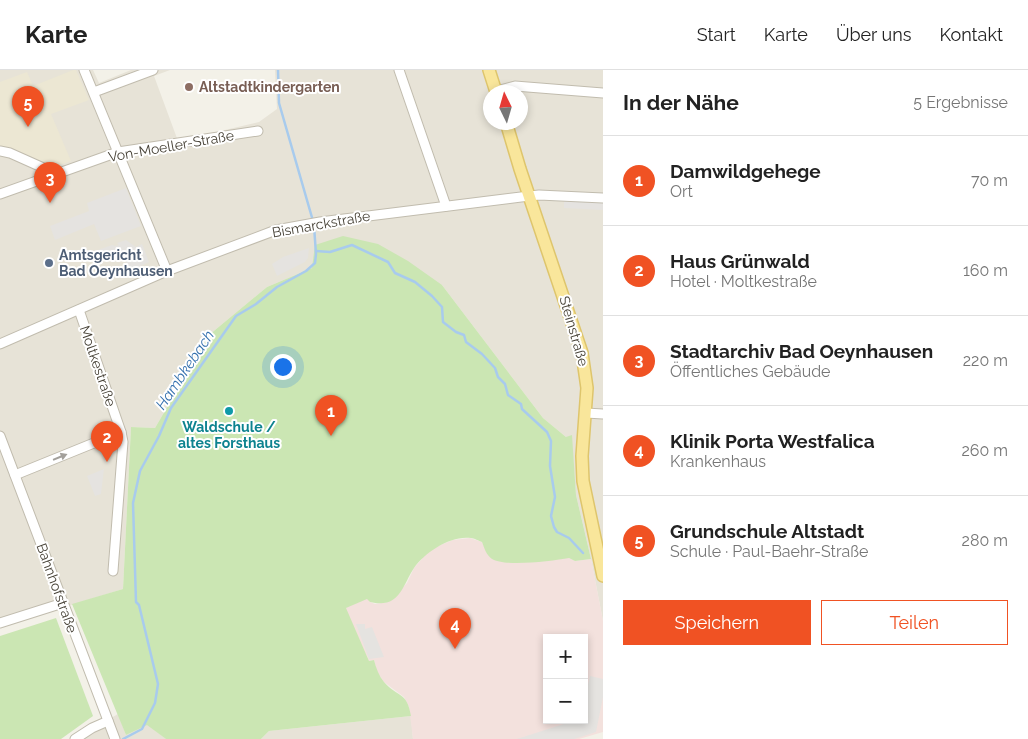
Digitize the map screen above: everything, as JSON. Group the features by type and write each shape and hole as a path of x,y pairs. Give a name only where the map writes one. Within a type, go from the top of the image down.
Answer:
{"main road":[{"path":"489,70 494,85"},
{"name":"Steinstraße","path":"508,130 582,353 587,388 582,456 583,481 601,555 603,576"}],"street":[{"path":"84,70 167,272"},
{"path":"94,92 153,70"},
{"path":"399,70 446,206"},
{"path":"528,87 603,93"},
{"name":"Von-Moeller-Straße","path":"0,194 118,152 258,131"},
{"path":"0,151 10,153 57,174"},
{"name":"Bismarckstraße","path":"0,344 167,272 276,230 320,222 529,196 603,198"},
{"name":"Moltkestraße","path":"78,310 123,442 113,571"},
{"path":"586,414 603,414"},
{"path":"15,475 121,432"},
{"name":"Bahnhofstraße","path":"0,436 114,737"},
{"path":"0,623 63,603"},
{"path":"75,739 92,728 108,721"}],"shaded area":[{"path":"0,70 93,70 99,83 131,70 170,70 154,76 178,141 259,122 277,109 275,70 603,70 603,621 576,495 572,444 543,418 442,285 312,268 267,287 209,335 155,428 131,427 123,589 0,627"},
{"path":"76,70 89,100 51,114 71,161 52,168 0,150 0,82 27,72 33,86"},
{"path":"126,188 141,226 101,241 94,224 55,240 50,226 89,211 87,203"},
{"path":"564,200 603,202 603,210 564,208"},
{"path":"126,240 136,247 142,244 149,262 130,271 121,251 101,257 98,250 112,245 119,245 117,243"},
{"path":"309,248 308,258 305,262 277,276 272,264 283,257"},
{"path":"104,469 101,494 95,496 87,476"},
{"path":"470,538 482,542 487,553 569,558 575,561 591,559 603,621 603,732 579,739 413,739 409,707 404,697 384,682 377,672 374,660 369,661 345,608 367,598 375,604 388,602 407,583 414,568 426,554 438,546 453,540"},
{"path":"356,624 365,624 365,629 372,627 384,657 369,659"},
{"path":"590,676 603,679 603,697 596,732 574,739 517,739 564,724 588,724 588,684"},
{"path":"118,714 126,735 147,724 166,739 75,739"},
{"path":"411,716 413,739 261,739 269,731"}],"green space":[{"path":"343,236 378,244 408,261 442,285 543,418 566,437 572,435 576,495 591,559 575,561 569,558 541,562 507,563 492,559 482,542 471,538 455,539 439,546 425,556 414,568 403,589 394,599 380,603 370,602 367,599 346,608 369,661 374,660 384,682 404,698 411,716 269,731 261,739 166,739 147,725 126,735 72,604 123,589 131,427 155,428 209,335 267,287 312,268 315,245"},
{"path":"56,618 93,716 61,739 0,739 0,636"}],"waterway":[{"name":"Hambkebach","path":"278,70 279,103 313,221"},
{"name":"Hambkebach","path":"123,739 142,729 155,703 158,684 139,605 136,602 133,503 140,471 159,436 171,408 236,316 256,304 277,287 306,271 315,263 314,226"},
{"path":"316,251 330,252 352,245 388,262 395,273 415,282 442,307 443,322 456,332 464,335 466,342 482,354 495,368 498,377 505,384 508,395 521,404 522,409 547,432 551,441 550,466 555,497 551,516 554,527 557,532 569,538 583,553"}],"place":[{"name":"Altstadtkindergarten","path":"189,87"},
{"name":"Grundschule Altstadt","path":"28,127"},
{"name":"Stadtarchiv Bad Oeynhausen","path":"50,203"},
{"name":"Amtsgericht Bad Oeynhausen","path":"49,263"},
{"name":"Waldschule / altes Forsthaus","path":"229,411"},
{"name":"Damwildgehege","path":"331,436"},
{"name":"Haus Grünwald","path":"107,462"},
{"name":"Klinik Porta Westfalica","path":"455,649"}]}
